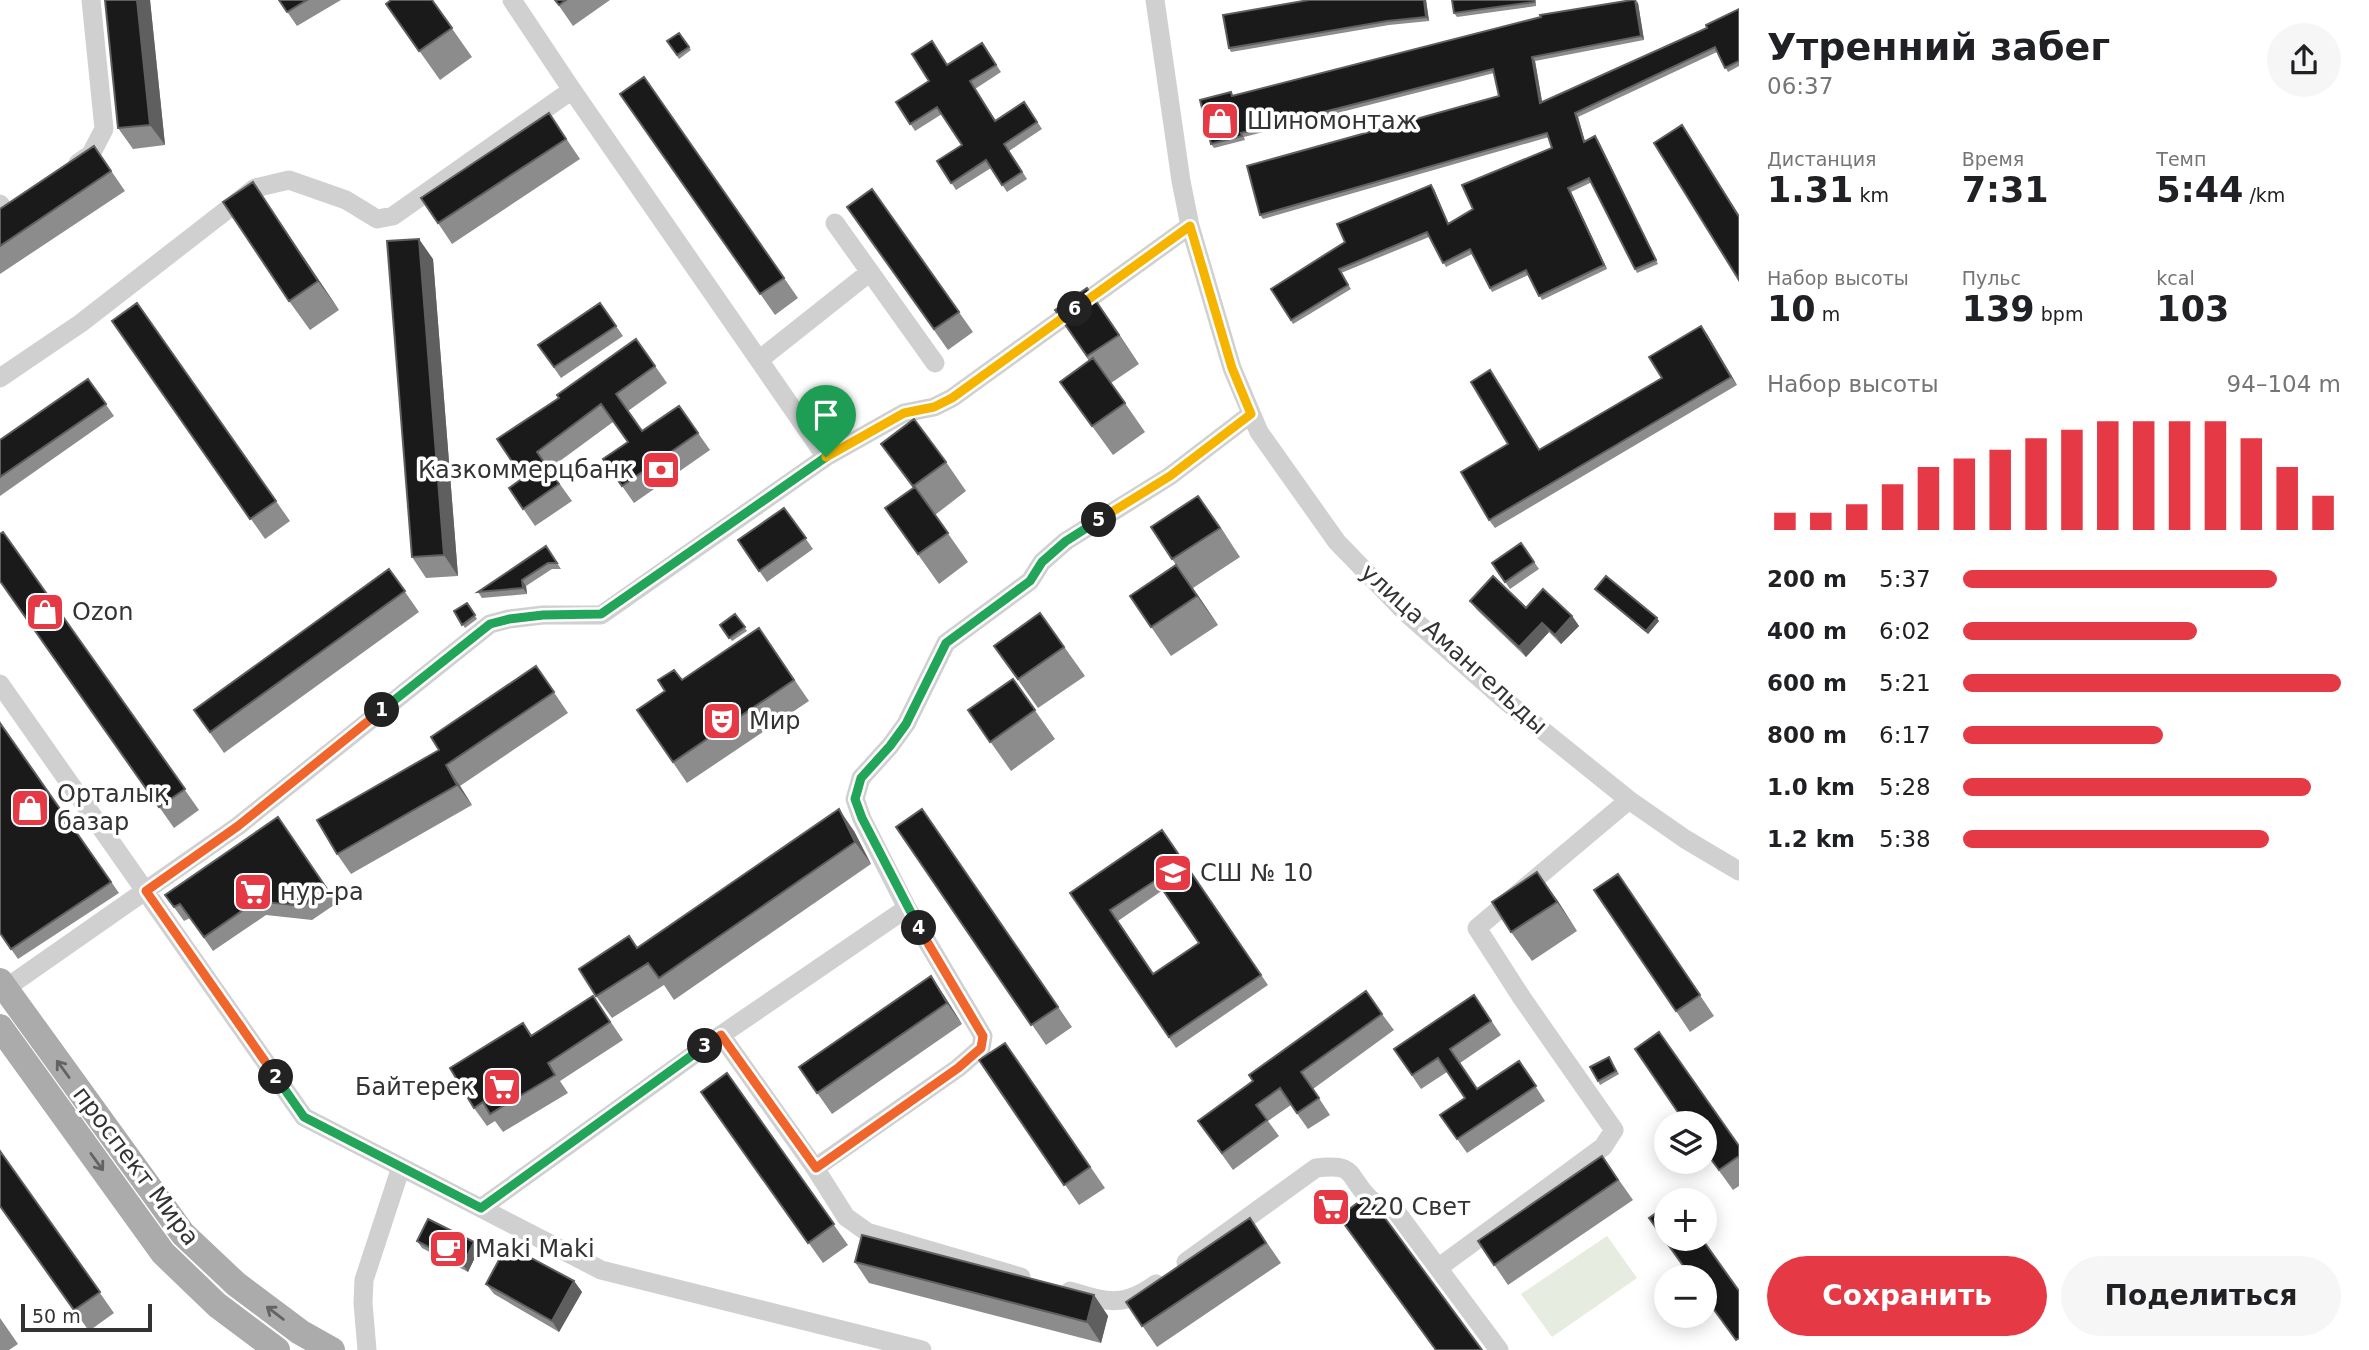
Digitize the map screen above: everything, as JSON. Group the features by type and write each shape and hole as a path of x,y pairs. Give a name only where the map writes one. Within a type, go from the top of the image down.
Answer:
{"main road":[{"name":"проспект Мира","path":"2,986 183,1234 236,1283 300,1332 332,1350"},
{"name":"проспект Мира","path":"0,1027 163,1253 218,1305 277,1350"}],"street":[{"path":"59,176 91,154 104,129 91,0"},
{"path":"512,0 826,457"},
{"name":"улица Амангельды","path":"1155,0 1190,226 1232,368 1259,432 1337,542 1405,612 1502,697 1629,800 1685,839 1739,871"},
{"path":"0,378 81,324 255,188 289,180 346,200 377,219 393,216 572,90"},
{"path":"835,223 935,363"},
{"path":"2,986 146,891 238,826 490,624 543,615 601,614 826,457 904,413 934,407 952,398 1190,226"},
{"path":"759,360 870,272"},
{"path":"816,1168 958,1068 981,1048 983,1036 907,908 862,818 855,799 861,778 906,724 946,643 1030,581 1042,562 1066,541 1170,476 1251,414"},
{"path":"0,684 304,1117 601,1270 863,1343 922,1350"},
{"path":"1438,1268 1603,1147 1614,1129 1522,998 1477,928 1629,800"},
{"path":"481,1208 721,1035 907,908"},
{"path":"721,1035 816,1168 846,1217 867,1232 1116,1303 1146,1291 1316,1168 1336,1166 1351,1172 1370,1200 1395,1210 1499,1350"},
{"path":"367,1350 364,1280 401,1167"}],"shaded area":[{"path":"1607,1236 1637,1278 1552,1337 1521,1294"}],"building":[{"path":"105,0 137,0 150,125 118,128"},
{"path":"279,0 307,0 287,12"},
{"path":"391,0 432,0 452,28 419,51 386,4"},
{"path":"1309,0 1424,0 1426,17 1387,21 1229,48 1223,15"},
{"path":"1452,0 1534,0 1534,2 1454,13"},
{"path":"1635,0 1641,36 1532,57 1540,103 1707,28 1706,25 1739,9 1739,61 1725,68 1715,47 1575,113 1584,142 1595,136 1656,260 1635,269 1589,178 1568,188 1604,265 1539,296 1526,270 1490,288 1470,249 1443,263 1427,232 1339,269 1348,285 1291,320 1271,289 1345,242 1337,224 1431,185 1448,224 1473,209 1462,185 1552,148 1547,133 1260,215 1247,166 1499,96 1493,69 1241,133 1242,136 1211,144 1200,100 1231,92 1232,96 1541,17 1540,15"},
{"path":"679,33 689,47 677,55 667,41"},
{"path":"932,41 947,65 982,43 996,65 970,81 995,121 1024,102 1037,122 1004,144 1022,172 1002,185 986,160 951,183 937,161 962,145 937,107 910,124 896,102 929,81 912,54"},
{"path":"644,77 784,278 760,294 620,94"},
{"path":"549,113 566,139 438,223 421,198"},
{"path":"1682,125 1739,217 1739,280 1654,143"},
{"path":"94,146 111,171 0,246 0,209"},
{"path":"253,182 318,281 289,301 223,202"},
{"path":"872,189 959,312 934,329 847,207"},
{"path":"419,239 444,555 412,557 387,241"},
{"path":"1087,288 1119,335 1087,356 1055,310"},
{"path":"137,303 276,501 250,519 112,321"},
{"path":"600,303 616,326 554,367 538,345"},
{"path":"1701,326 1731,377 1489,520 1461,472 1508,444 1471,382 1490,370 1539,450 1662,378 1649,357"},
{"path":"636,339 655,366 616,394 642,431 679,406 698,433 622,486 603,459 628,442 601,404 537,452 559,484 523,509 509,488 523,478 497,439 559,398 557,395"},
{"path":"1093,358 1125,403 1092,426 1060,382"},
{"path":"88,379 106,404 0,477 0,440"},
{"path":"914,419 946,462 913,486 881,444"},
{"path":"915,487 948,533 918,554 885,508"},
{"path":"1198,496 1220,528 1172,559 1151,527"},
{"path":"784,508 806,538 759,571 738,540"},
{"path":"3,532 185,789 159,807 0,581 0,534"},
{"path":"1521,543 1534,562 1505,582 1492,563"},
{"path":"546,546 557,563 548,563 522,580 523,588 478,592"},
{"path":"1176,565 1197,596 1151,627 1130,596"},
{"path":"389,569 405,591 210,732 194,710"},
{"path":"1493,576 1526,608 1543,589 1572,616 1555,635 1542,623 1519,647 1470,601"},
{"path":"1606,576 1657,618 1646,631 1595,589"},
{"path":"467,603 475,615 462,625 454,611"},
{"path":"1040,613 1064,647 1018,679 994,646"},
{"path":"735,614 745,627 729,638 720,625"},
{"name":"Мир","path":"759,628 794,680 673,762 637,710 665,691 658,680 674,670 682,680"},
{"path":"536,666 554,692 446,765 457,785 337,854 317,820 439,750 431,737"},
{"path":"1013,679 1035,710 990,742 968,710"},
{"name":"Орталық базар","path":"0,723 111,882 11,949 0,933"},
{"path":"839,809 855,842 659,978 648,963 596,996 579,969 629,936 637,948"},
{"path":"922,809 1058,1007 1031,1025 896,827"},
{"path":"278,817 327,889 303,906 256,901 204,937 180,904 174,907 165,895"},
{"path":"1162,830 1261,975 1169,1037 1070,893","holes":["1156,880 1199,943 1153,974 1110,910"]},
{"path":"1537,872 1557,902 1511,932 1492,902"},
{"path":"1618,874 1700,995 1676,1011 1594,890"},
{"path":"931,976 947,1003 817,1093 799,1067"},
{"path":"1366,991 1382,1014 1301,1072 1319,1098 1297,1113 1280,1088 1256,1105 1267,1120 1222,1153 1198,1121 1253,1081 1249,1075"},
{"path":"1474,995 1491,1021 1450,1049 1477,1089 1519,1061 1536,1086 1457,1139 1440,1115 1465,1098 1438,1058 1412,1075 1394,1049"},
{"path":"593,996 610,1022 548,1063 555,1075 490,1114 483,1102 474,1108 450,1068 523,1023 531,1036"},
{"path":"1659,1032 1714,1111 1677,1111 1635,1049"},
{"path":"1005,1043 1090,1167 1064,1185 979,1060"},
{"path":"1609,1057 1616,1071 1598,1081 1590,1067"},
{"path":"727,1073 834,1224 808,1243 701,1092"},
{"path":"1717,1115 1739,1146 1739,1156 1719,1170"},
{"path":"0,1151 100,1292 74,1310 0,1206"},
{"path":"1602,1156 1618,1180 1494,1265 1478,1241"},
{"path":"1365,1197 1371,1199 1482,1350 1436,1350 1339,1217"},
{"path":"1250,1218 1266,1243 1142,1326 1126,1302"},
{"path":"428,1219 474,1242 463,1265 417,1241"},
{"path":"862,1235 1094,1295 1087,1322 855,1262"},
{"path":"507,1245 574,1281 552,1321 486,1284"},
{"path":"1673,1251 1711,1251 1739,1291 1739,1338 1736,1340 1717,1314 1717,1265 1683,1265"}],"place":[{"name":"Шиномонтаж","path":"1220,121"},
{"name":"Казкоммерцбанк","path":"661,470"},
{"name":"Ozon","path":"45,612"},
{"name":"Мир","path":"722,721"},
{"name":"Орталық базар","path":"30,808"},
{"name":"СШ № 10","path":"1173,873"},
{"name":"нур-ра","path":"253,892"},
{"name":"Байтерек","path":"502,1087"},
{"name":"220 Свет","path":"1331,1207"},
{"name":"Maki Maki","path":"448,1249"}],"route":[{"path":"1190,226 1232,368 1251,414 1170,476 1066,541 1042,562 1030,581 946,643 906,724 861,778 855,799 907,908 983,1036 981,1048 958,1068 816,1168 721,1035 481,1208 304,1117 146,891 238,826 490,624 543,615 601,614 826,457 904,413 934,407 952,398 1190,226"}]}
